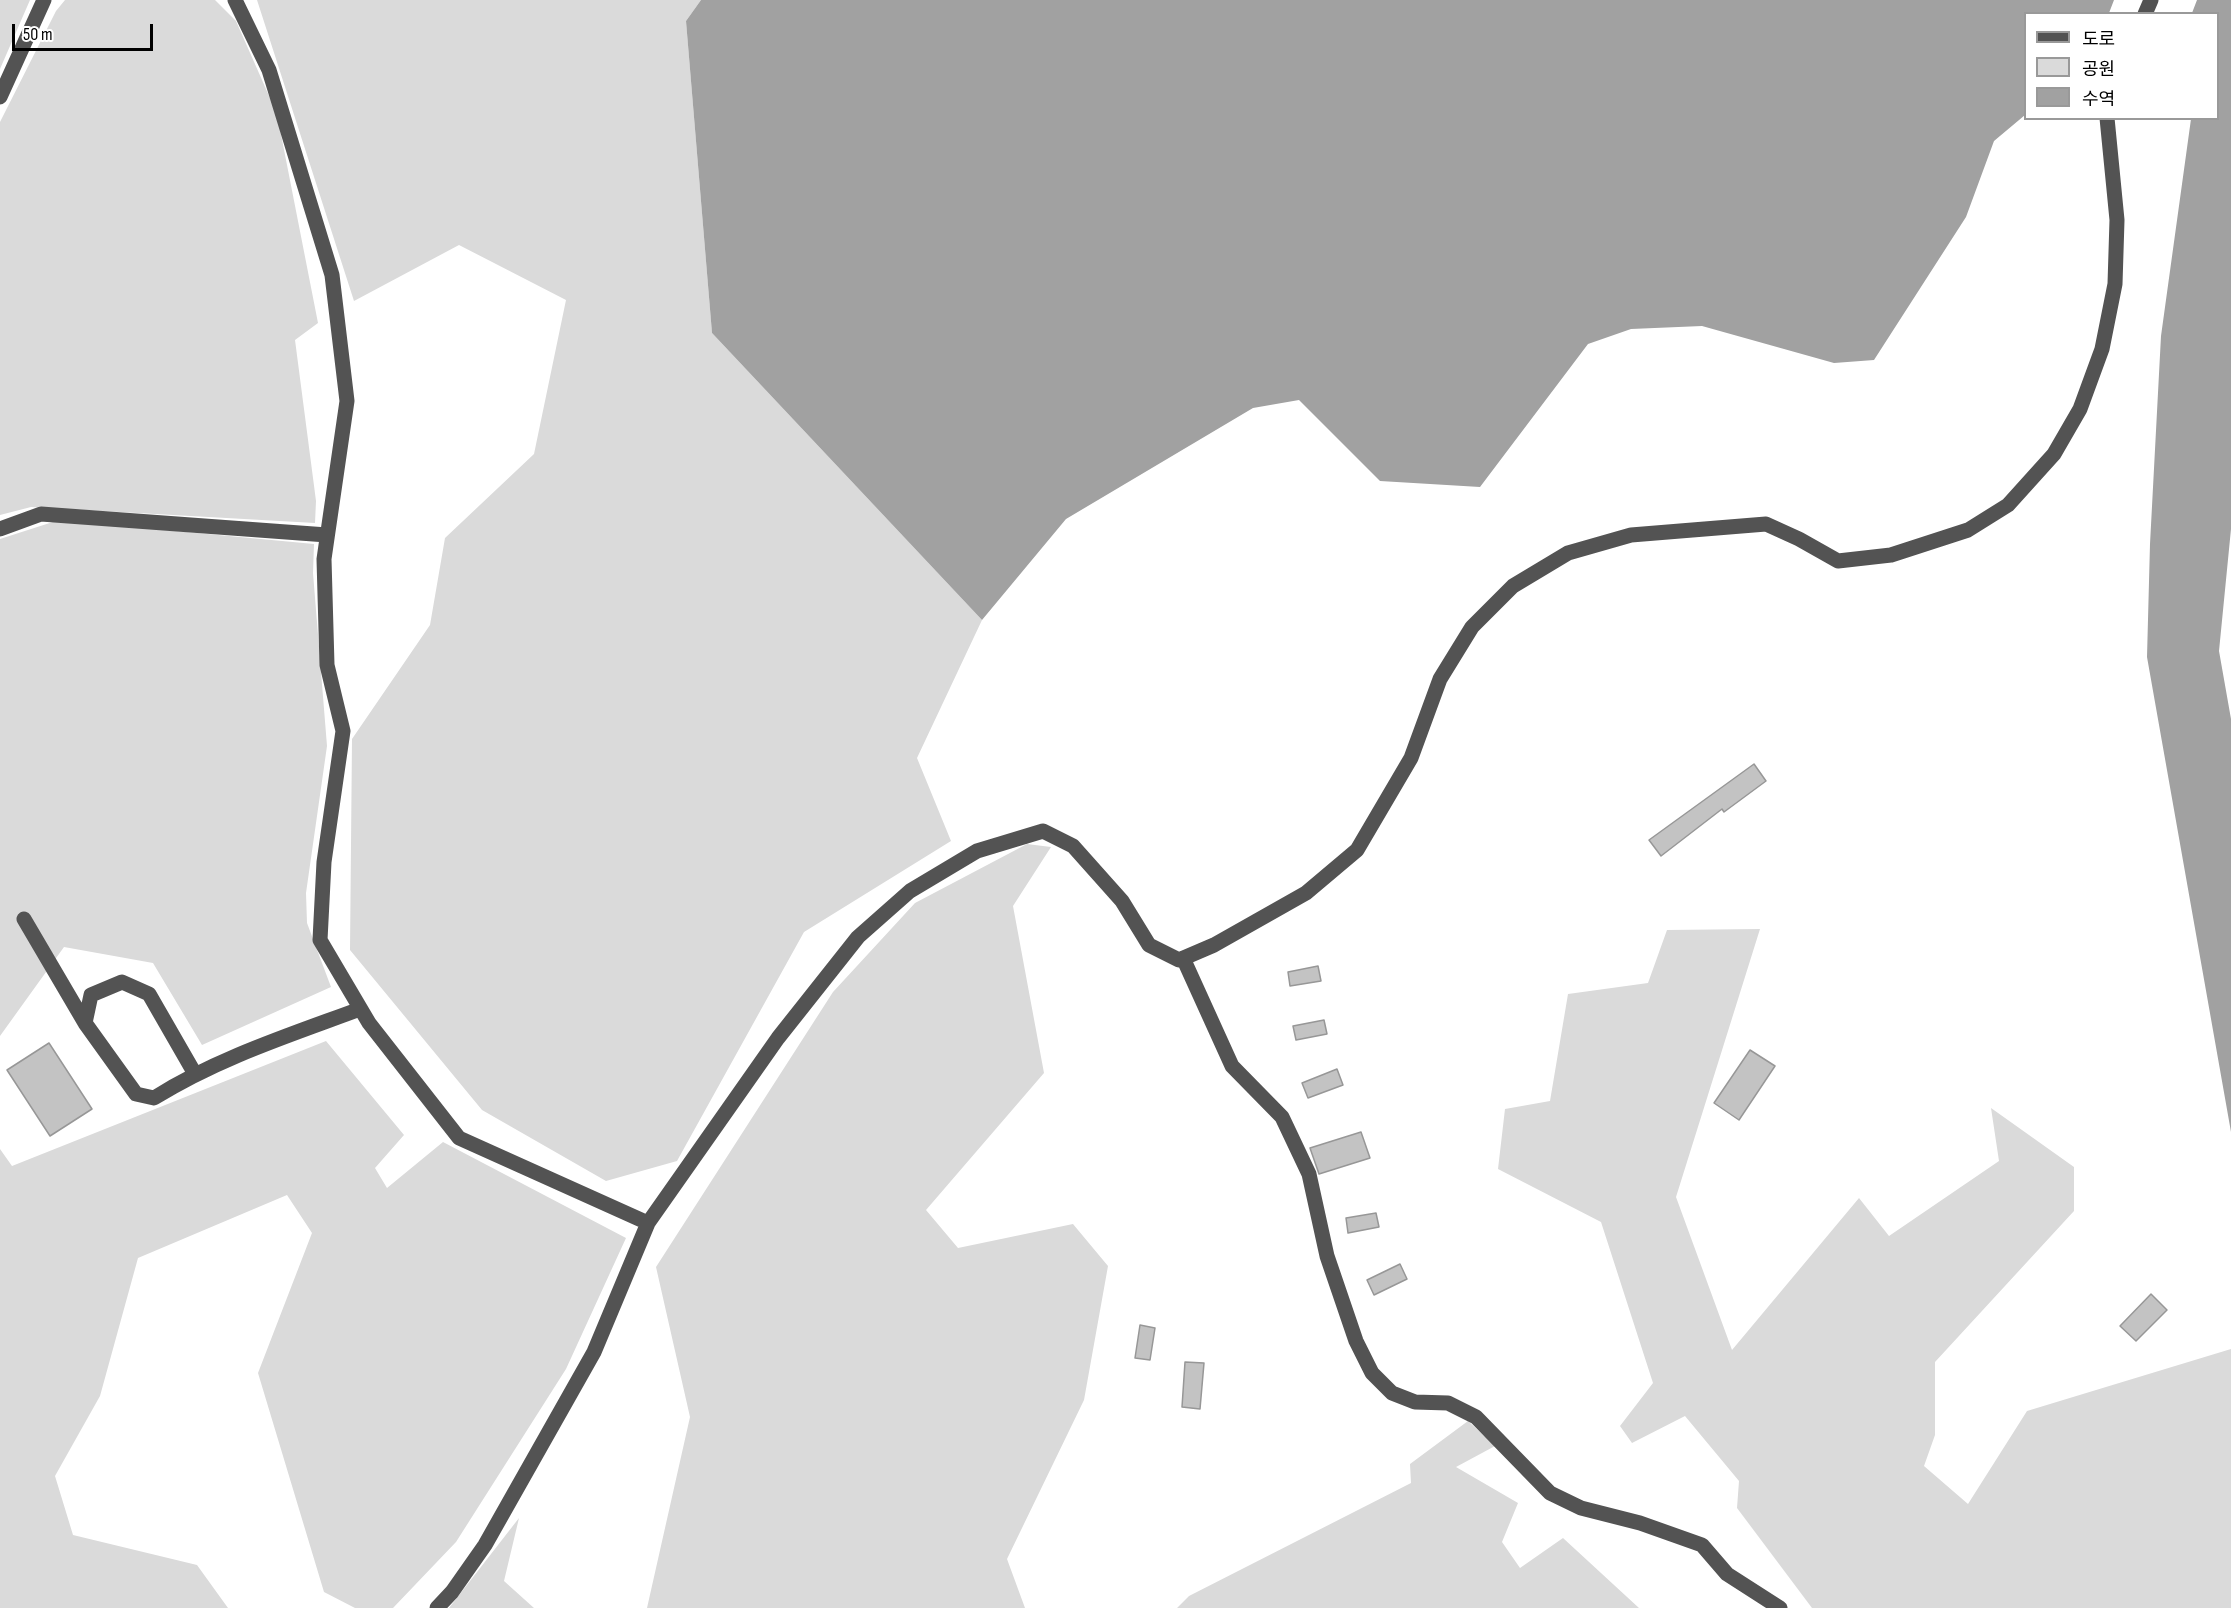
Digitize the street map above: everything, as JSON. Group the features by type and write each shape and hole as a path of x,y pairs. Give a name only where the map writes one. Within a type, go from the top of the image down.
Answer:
{"street":[{"path":"0,97 44,0"},
{"path":"236,0 269,70 332,275 347,402 324,559 327,665 344,731 324,862 320,940 369,1023 459,1138 648,1223"},
{"path":"437,1608 452,1592 485,1545 594,1352 648,1223 778,1038 858,937 910,891 977,851 1043,831 1073,846 1122,901 1149,945 1179,960 1214,945 1306,893 1357,850 1411,758 1440,679 1472,627 1513,586 1568,553 1631,536 1766,524 1838,561 1891,555 1968,530 2008,505 2054,454 2080,409 2102,349 2115,284 2117,220 2107,120"},
{"path":"0,530 41,514 327,535"},
{"path":"24,919 86,1023 136,1094 154,1098 195,1074 246,1051 360,1009"},
{"path":"1183,958 1232,1066 1282,1117 1309,1174 1327,1256 1356,1341 1372,1373 1392,1392 1415,1402 1448,1403 1476,1417 1550,1493 1581,1508 1640,1523 1702,1545 1727,1574 1779,1608"},
{"path":"86,1023 92,995 122,982 149,994 195,1074"}],"green space":[{"path":"0,0 30,0 0,69"},
{"path":"65,0 215,0 236,21 277,114 318,323 295,340 316,501 315,523 31,507 0,515 0,122 56,11"},
{"path":"257,0 701,0 686,21 712,333 982,620 917,758 951,841 804,932 677,1161 606,1181 482,1110 350,950 352,739 430,625 445,538 534,454 566,300 459,245 354,301"},
{"path":"59,520 314,544 313,573 327,746 306,893 307,923 331,987 202,1045 153,963 64,947 0,1036 0,539"},
{"path":"1027,844 1051,847 1013,906 1044,1073 926,1210 958,1248 1073,1224 1108,1266 1084,1400 1007,1559 1025,1608 647,1608 690,1417 656,1267 833,992 915,903"},
{"path":"1760,929 1676,1197 1732,1350 1859,1198 1889,1236 1999,1161 1991,1108 2074,1167 2074,1211 1935,1362 1935,1435 1924,1466 1968,1504 2027,1411 2231,1349 2231,1608 1812,1608 1737,1508 1739,1481 1685,1416 1632,1443 1620,1426 1653,1383 1601,1222 1498,1169 1505,1109 1550,1101 1568,994 1648,983 1667,930"},
{"path":"326,1041 404,1135 375,1168 387,1188 443,1142 626,1238 566,1369 456,1542 393,1608 355,1608 324,1592 258,1373 312,1233 287,1195 138,1258 100,1396 55,1476 73,1535 197,1565 228,1608 0,1608 0,1149 12,1166"},
{"path":"1468,1421 1495,1446 1456,1467 1518,1503 1502,1542 1520,1568 1563,1538 1639,1608 1177,1608 1189,1596 1411,1483 1410,1464"},
{"path":"519,1518 504,1581 534,1608 449,1608"}],"water":[{"path":"701,0 2114,0 2109,12 2024,12 2024,116 1994,141 1966,217 1874,360 1834,363 1702,326 1631,329 1588,344 1480,487 1380,481 1299,400 1253,408 1066,519 982,620 712,333 686,21"},
{"path":"2197,0 2231,0 2231,529 2219,651 2231,719 2231,1132 2147,657 2150,544 2161,336 2191,120 2219,120 2219,12 2192,12"}],"building":[{"path":"1754,764 1766,781 1724,812 1722,809 1661,856 1649,840"},
{"path":"1318,966 1321,981 1290,986 1288,972"},
{"path":"1324,1020 1327,1034 1296,1040 1293,1026"},
{"path":"49,1043 92,1109 50,1136 7,1070"},
{"path":"1750,1050 1775,1066 1739,1120 1714,1103"},
{"path":"1337,1069 1343,1085 1308,1098 1302,1083"},
{"path":"1361,1132 1370,1158 1319,1174 1310,1148"},
{"path":"1376,1213 1379,1227 1348,1233 1346,1218"},
{"path":"1400,1264 1407,1279 1374,1295 1367,1280"},
{"path":"2151,1294 2167,1310 2136,1341 2120,1326"},
{"path":"1140,1325 1155,1328 1150,1360 1135,1358"},
{"path":"1185,1362 1204,1363 1200,1409 1182,1407"}]}
